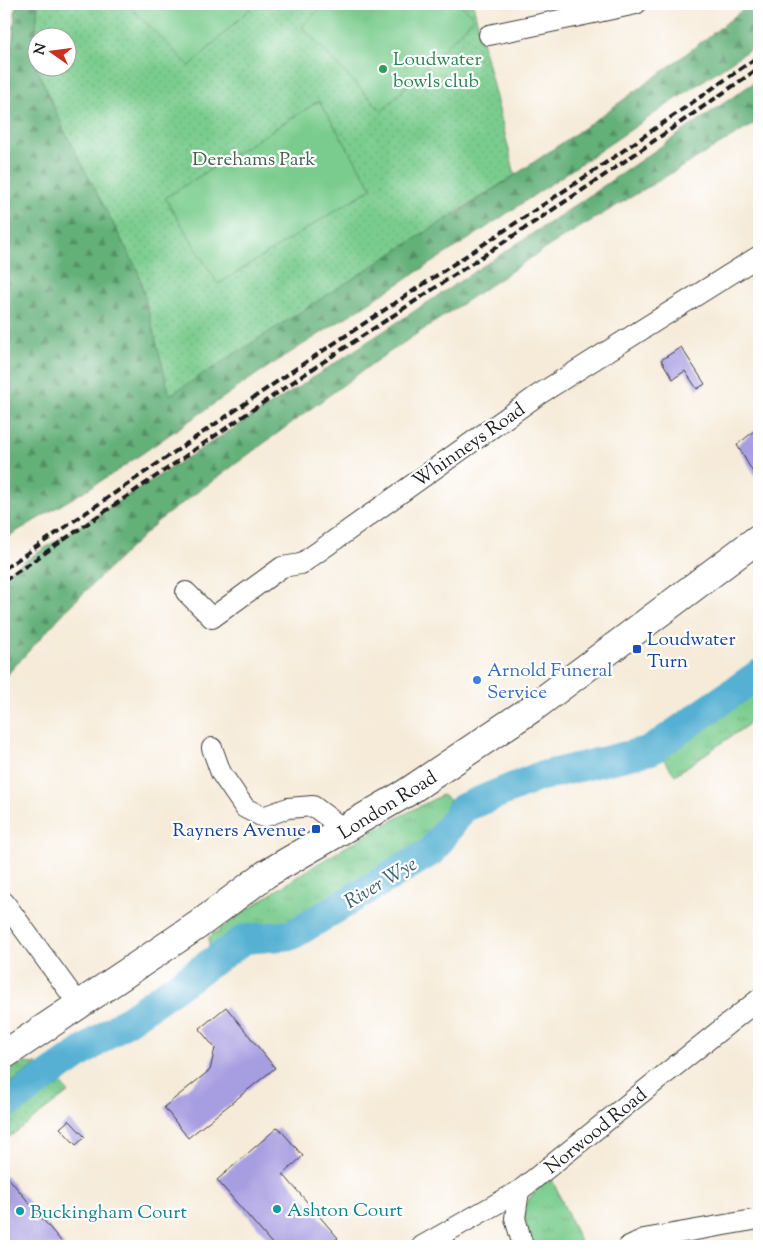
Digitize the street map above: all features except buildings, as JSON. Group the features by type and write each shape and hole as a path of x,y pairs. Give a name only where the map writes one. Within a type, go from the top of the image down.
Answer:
{"main road":[{"name":"London Road","path":"4,1055 80,1006 198,925 266,874 406,794 534,707 759,538"}],"street":[{"path":"489,35 636,4"},
{"name":"Whinneys Road","path":"186,592 212,618 282,567 301,564 538,394 759,256"},
{"path":"212,748 221,773 245,808 263,817 288,808 313,806 345,830"},
{"path":"4,902 80,1006"},
{"name":"Norwood Road","path":"422,1246 519,1191 759,999"},
{"path":"519,1191 515,1218 523,1246"},
{"path":"629,1246 644,1239 759,1219"}],"green space":[{"path":"16,4 67,4 455,215 605,113 750,4 759,4 759,43 478,233 260,372 111,475 4,539 4,53 11,56"},
{"name":"Derehams Park","path":"38,4 473,4 515,175 170,395 138,271 66,134 41,78 78,78 78,28 36,28"},
{"path":"127,4 255,4 190,66"},
{"name":"Loudwater bowls club","path":"324,4 460,4 474,18 382,111 302,27"},
{"path":"759,79 759,121 552,244 373,363 158,521 69,607 4,678 4,574 294,390 567,211"},
{"path":"319,101 372,188 218,284 165,198"},
{"path":"759,678 759,717 675,775 650,741 703,714"},
{"path":"442,795 450,800 436,826 419,846 332,900 279,930 267,934 243,929 209,949 209,937 265,898 351,844"},
{"path":"23,1063 37,1064 4,1088 4,1074"},
{"path":"52,1075 69,1092 4,1141 4,1110"},
{"path":"551,1177 582,1246 535,1246 530,1238 525,1220 529,1199"}],"waterway":[{"name":"River Wye","path":"4,1106 245,939 292,935 432,851 463,808 538,777 651,750 759,674"}],"railway":[{"path":"4,569 291,372 594,171 759,56"},
{"path":"4,581 296,380 599,179 759,68"}],"place":[{"name":"Loudwater bowls club","path":"383,69"},
{"name":"Loudwater Turn","path":"637,649"},
{"name":"Arnold Funeral Service","path":"477,680"},
{"name":"Rayners Avenue","path":"316,829"},
{"name":"Ashton Court","path":"277,1209"},
{"name":"Buckingham Court","path":"20,1211"}]}
